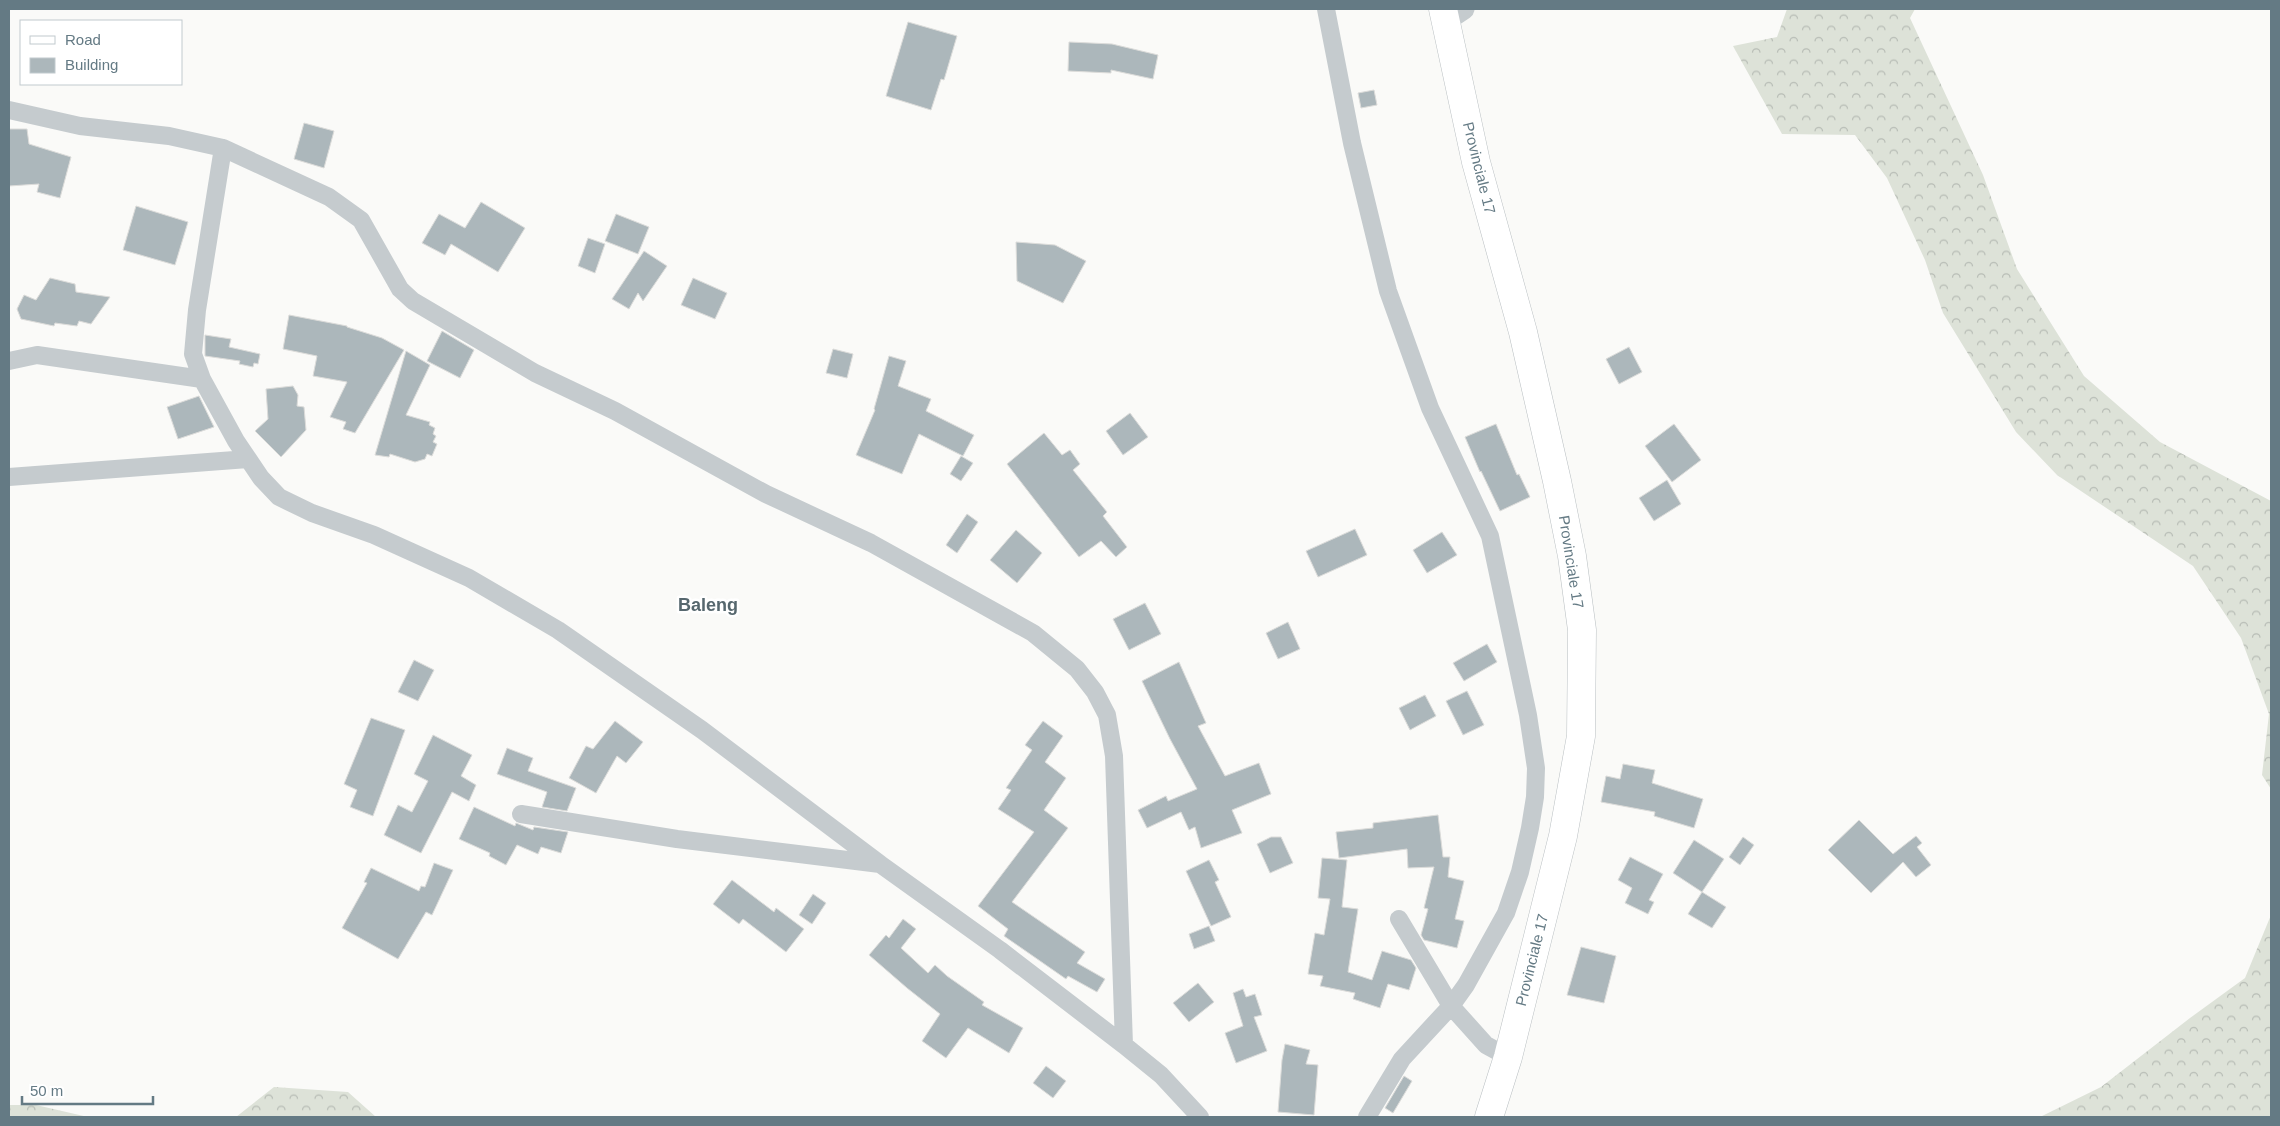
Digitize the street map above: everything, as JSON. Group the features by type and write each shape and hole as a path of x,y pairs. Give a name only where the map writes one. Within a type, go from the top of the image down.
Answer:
{"main road":[{"name":"Provinciale 17","path":"1451,13 1476,162 1523,332 1557,481 1572,556 1582,630 1580,736 1564,836 1508,1057 1489,1117"}],"street":[{"path":"1326,9 1352,143 1388,291 1430,408 1490,536 1528,715 1536,768 1535,797 1530,828 1520,872 1506,913 1466,985 1451,1006 1402,1060 1367,1117"},
{"path":"9,110 80,126 168,136 223,148 329,197 361,220 400,288 422,306 535,372 615,411 766,494 871,543 1033,633 1077,669 1095,692 1107,715 1114,756 1124,1045"},
{"path":"223,148 212,209 193,354 202,380 248,459 261,478 279,497 312,513 374,535 469,578 558,630 702,730 880,864 1000,950 1161,1075 1200,1117"},
{"path":"10,356 38,355 202,380"},
{"path":"9,476 248,459"},
{"path":"521,814 677,839 880,864"},
{"path":"1399,919 1451,1006 1486,1045 1508,1057"}],"green space":[{"path":"1787,9 1915,9 1910,18 1983,175 2017,269 2084,376 2160,442 2271,501 2271,789 2262,775 2269,714 2241,638 2193,566 2057,475 2016,432 1943,313 1925,260 1887,178 1855,135 1782,134 1733,46 1777,37"},
{"path":"2271,915 2271,1117 2040,1117 2101,1087 2245,978"},
{"path":"274,1087 348,1092 376,1117 236,1117"},
{"path":"9,1105 36,1105 88,1117 9,1117"}],"building":[{"path":"908,22 957,36 944,80 941,79 931,110 886,96"},
{"path":"1069,42 1112,44 1158,55 1153,79 1111,70 1111,73 1068,71"},
{"path":"1374,90 1377,105 1361,108 1358,93"},
{"path":"304,123 334,131 324,168 294,159"},
{"path":"9,129 27,129 29,144 71,157 60,198 37,192 39,184 9,186"},
{"path":"481,202 525,228 498,272 451,244 445,255 422,243 439,214 465,228"},
{"path":"136,206 188,222 175,265 123,250"},
{"path":"616,214 649,227 638,254 605,241"},
{"path":"588,238 605,244 595,273 578,266"},
{"path":"1016,242 1055,245 1086,261 1063,303 1017,281"},
{"path":"644,251 667,266 643,301 638,293 629,309 612,299"},
{"path":"50,278 75,284 76,292 110,297 91,324 79,321 77,326 55,323 54,326 21,319 17,309 24,295 36,300"},
{"path":"693,278 727,293 715,319 681,305"},
{"path":"289,315 347,326 382,338 404,350 355,433 343,429 346,422 330,417 347,382 313,376 317,356 283,349"},
{"path":"442,331 474,350 460,378 427,361"},
{"path":"205,335 231,339 229,347 260,354 258,364 254,363 253,367 239,364 240,361 205,356"},
{"path":"1629,347 1642,372 1619,384 1606,359"},
{"path":"833,349 853,354 847,378 826,373"},
{"path":"406,351 430,365 406,415 430,422 429,425 435,428 433,434 436,436 433,442 437,444 432,456 427,454 425,459 415,462 390,454 389,457 375,455"},
{"path":"889,356 906,361 898,386 931,399 926,411 974,435 963,456 919,434 902,474 856,455 875,410"},
{"path":"293,386 298,395 297,406 304,407 306,430 281,457 255,431 268,419 266,389"},
{"path":"199,396 214,427 178,439 167,407"},
{"path":"1130,413 1148,437 1123,455 1106,431"},
{"path":"1496,424 1517,475 1519,474 1530,497 1500,511 1465,437"},
{"path":"1674,424 1701,460 1672,482 1645,446"},
{"path":"1044,433 1062,455 1070,450 1080,464 1073,470 1107,512 1103,516 1127,547 1116,557 1101,541 1079,557 1007,464"},
{"path":"961,456 973,463 961,481 950,474"},
{"path":"1667,480 1681,504 1654,521 1639,498"},
{"path":"967,514 978,522 957,553 946,545"},
{"path":"1355,529 1367,555 1318,577 1306,551"},
{"path":"1016,530 1042,553 1017,583 990,560"},
{"path":"1442,532 1457,555 1427,573 1413,550"},
{"path":"1145,603 1161,634 1129,650 1113,619"},
{"path":"1288,622 1300,649 1278,659 1266,633"},
{"path":"1487,644 1497,662 1464,681 1453,663"},
{"path":"414,660 434,670 418,701 398,692"},
{"path":"1179,662 1206,723 1198,726 1225,776 1259,763 1271,794 1232,810 1242,833 1201,848 1195,827 1189,830 1181,812 1147,828 1138,810 1166,796 1168,801 1197,789 1142,681"},
{"path":"1467,691 1484,725 1463,735 1446,701"},
{"path":"1425,695 1436,716 1410,730 1399,708"},
{"path":"371,718 405,730 373,816 350,807 357,790 344,784"},
{"path":"615,721 643,742 626,763 617,756 596,793 569,778 586,746 593,749"},
{"path":"1043,721 1063,736 1045,762 1066,778 1044,810 1068,828 1012,902 1085,952 1077,963 1105,979 1097,992 1068,976 1066,979 1004,936 1008,929 978,906 1034,832 998,809 1011,790 1006,788 1032,750 1025,745"},
{"path":"433,735 472,755 461,776 476,785 469,801 452,792 421,853 384,835 398,805 412,812 428,781 414,774"},
{"path":"507,748 533,758 528,771 576,788 567,811 542,807 547,792 497,774"},
{"path":"1623,764 1655,770 1652,783 1703,799 1694,828 1654,816 1655,812 1601,802 1606,776 1620,779"},
{"path":"474,807 515,826 516,823 533,830 534,827 568,832 561,853 541,847 538,854 517,845 506,865 489,856 490,853 459,839"},
{"path":"1438,815 1443,857 1450,857 1448,877 1464,881 1455,919 1464,921 1457,948 1424,940 1421,935 1428,909 1424,908 1434,867 1408,868 1407,849 1339,858 1336,832 1373,828 1373,823"},
{"path":"1859,820 1893,854 1916,836 1922,843 1917,847 1931,865 1916,877 1903,862 1871,893 1828,850"},
{"path":"1271,837 1281,837 1293,863 1270,873 1257,844"},
{"path":"1743,837 1754,845 1740,865 1729,857"},
{"path":"1694,840 1724,859 1702,892 1673,873"},
{"path":"1630,857 1663,874 1649,900 1654,902 1648,914 1625,903 1632,888 1618,880"},
{"path":"1322,858 1347,860 1342,907 1358,909 1348,972 1372,980 1382,951 1411,960 1416,968 1409,990 1388,984 1380,1008 1353,999 1355,993 1320,986 1323,976 1308,974 1315,933 1324,935 1330,899 1318,898"},
{"path":"1209,860 1219,880 1215,882 1231,917 1211,926 1186,871"},
{"path":"434,863 453,870 432,915 426,912 398,959 342,928 367,883 364,882 371,868 419,891 421,886 425,887"},
{"path":"732,880 774,912 776,908 804,929 786,952 743,919 739,924 713,904"},
{"path":"1702,892 1726,907 1712,928 1688,914"},
{"path":"813,894 826,903 812,924 799,915"},
{"path":"903,919 916,929 901,948 928,973 935,965 947,976 984,1002 982,1005 1023,1028 1009,1053 968,1028 946,1058 922,1041 940,1014 869,955 886,935 889,938"},
{"path":"1209,926 1215,941 1194,949 1189,934"},
{"path":"1581,947 1616,956 1604,1003 1567,995"},
{"path":"1198,983 1214,1002 1189,1022 1173,1003"},
{"path":"1243,989 1246,997 1255,994 1262,1015 1254,1017 1267,1051 1236,1063 1225,1033 1243,1026 1233,993"},
{"path":"1285,1044 1310,1050 1306,1064 1318,1065 1314,1115 1278,1112"},
{"path":"1046,1066 1066,1081 1053,1098 1033,1083"},
{"path":"1404,1076 1412,1081 1393,1113 1385,1108"}],"district":[{"name":"Baleng","path":"708,605"}]}
